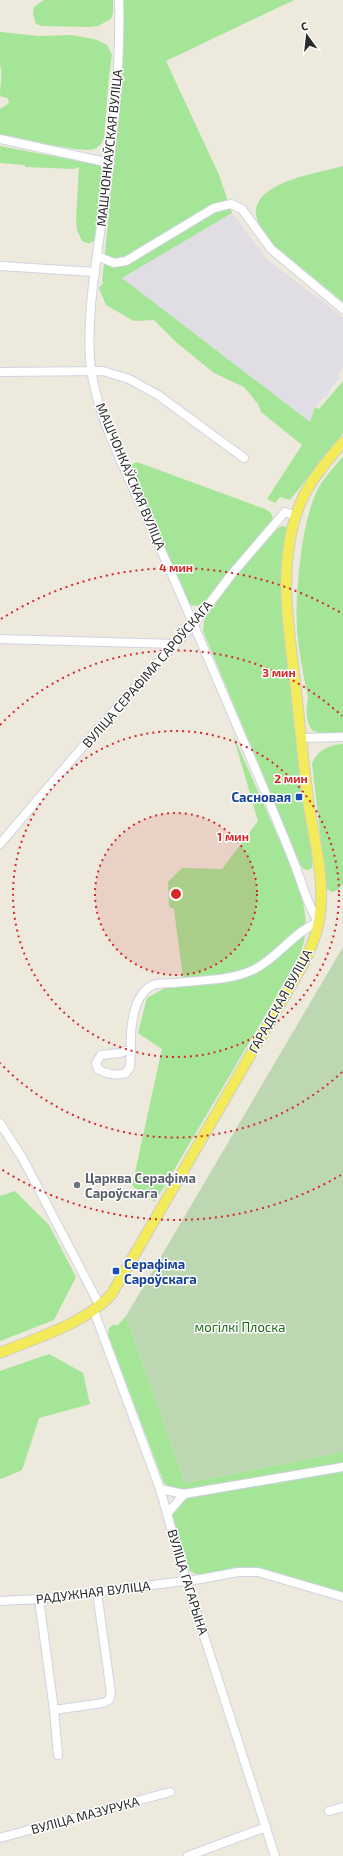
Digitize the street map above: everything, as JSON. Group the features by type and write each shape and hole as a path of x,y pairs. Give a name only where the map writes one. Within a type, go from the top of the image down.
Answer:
{"main road":[{"name":"ГАРАДСКАЯ ВУЛІЦА","path":"0,1353 66,1326 97,1308 111,1295 301,968 320,922 319,874 301,738 286,602 288,556 296,516 306,492 319,471 343,442"}],"street":[{"name":"МАШЧОНКАЎСКАЯ ВУЛІЦА","path":"119,0 119,52 110,163 95,272 90,328 91,370 105,420 194,624 287,845 312,909 320,922"},
{"path":"0,139 110,163"},
{"path":"97,256 114,262 126,262 214,208 231,204 242,209 271,249 343,309"},
{"path":"0,266 95,272"},
{"path":"0,372 91,370 115,374 143,386 158,395 244,458"},
{"name":"ВУЛІЦА СЕРАФІМА САРОЎСКАГА","path":"0,844 102,724 194,624 231,575 286,512 296,516"},
{"path":"0,639 176,644"},
{"path":"301,738 343,737"},
{"path":"131,1049 120,1053 101,1055 96,1062 98,1069 104,1072 119,1074 126,1073 130,1067 131,1049 130,1030 133,1013 140,998 153,985 226,977 251,971 273,957 300,933 320,922"},
{"path":"0,1123 24,1159 97,1308"},
{"name":"ВУЛІЦА ГАГАРЫНА","path":"97,1308 160,1490 186,1580 275,1856"},
{"path":"160,1490 184,1494 343,1467"},
{"path":"167,1514 184,1494"},
{"name":"РАДУЖНАЯ ВУЛІЦА","path":"0,1601 39,1599 97,1592 201,1579 238,1572 258,1572 343,1597"},
{"path":"54,1710 103,1703 109,1700 111,1693 97,1592"},
{"path":"39,1599 54,1710 58,1755"},
{"name":"ВУЛІЦА МАЗУРУКА","path":"0,1838 170,1792"},
{"path":"329,1811 343,1807"},
{"path":"188,1856 266,1828"}],"shaded area":[{"path":"232,213 269,261 343,317 343,368 338,375 340,377 328,392 329,394 327,397 325,396 315,407 310,422 122,278"}],"green space":[{"path":"44,0 113,0 113,13 111,19 98,26 42,26 36,24 33,14 34,7"},
{"path":"121,0 294,0 166,61 219,175 232,213 122,278 310,422 315,407 319,409 343,381 343,433 290,500 280,497 275,503 267,499 302,445 261,412 258,404 244,387 214,373 176,342 154,320 134,321 106,305 99,288 104,282 102,282 115,141"},
{"path":"0,32 39,36 72,35 97,40 107,45 112,55 104,138 99,146 88,150 77,149 0,135 0,109 8,104 9,101 7,98 0,96"},
{"path":"0,146 100,165 104,177 96,238 90,243 86,243 82,241 77,230 76,219 79,167 74,169 25,167 25,165 0,163"},
{"path":"343,166 343,302 275,246 261,227 256,214 258,203 266,194 277,186 290,180"},
{"path":"343,456 343,734 324,734 313,731 307,719 308,698 300,657 297,631 298,580 306,523 316,493 321,483"},
{"path":"137,462 265,509 270,512 272,516 270,525 206,601 198,606 190,605 187,601 131,470 131,465"},
{"path":"282,526 287,527 288,530 283,576 303,777 302,796 311,842 312,868 308,870 301,866 203,631 205,616 239,573 277,529"},
{"path":"233,735 295,875 302,898 306,920 304,942 295,965 155,1202 132,1186 162,1049 138,1033 147,998 183,978 174,909 169,907 168,882 182,868 222,869 258,821"},
{"path":"343,744 343,884 338,890 332,892 327,889 326,885 312,763 314,758 324,749"},
{"name":"могілкі Плоска","path":"343,947 343,1452 185,1483 126,1316"},
{"path":"15,1191 49,1225 76,1277 54,1320 0,1341 0,1196"},
{"path":"126,1316 185,1483 343,1452 343,1463 187,1491 172,1488 164,1483 108,1335 109,1328 113,1325 118,1325"},
{"path":"49,1354 83,1373 90,1404 39,1418 22,1470 1,1479 0,1371"},
{"path":"343,1470 343,1593 261,1569 242,1567 198,1575 190,1571 172,1516 175,1508 183,1499"}],"place":[{"name":"Сасновая","path":"299,797"},
{"name":"Царква Серафіма Сароўскага","path":"77,1185"},
{"name":"Серафіма Сароўскага","path":"116,1271"}]}
